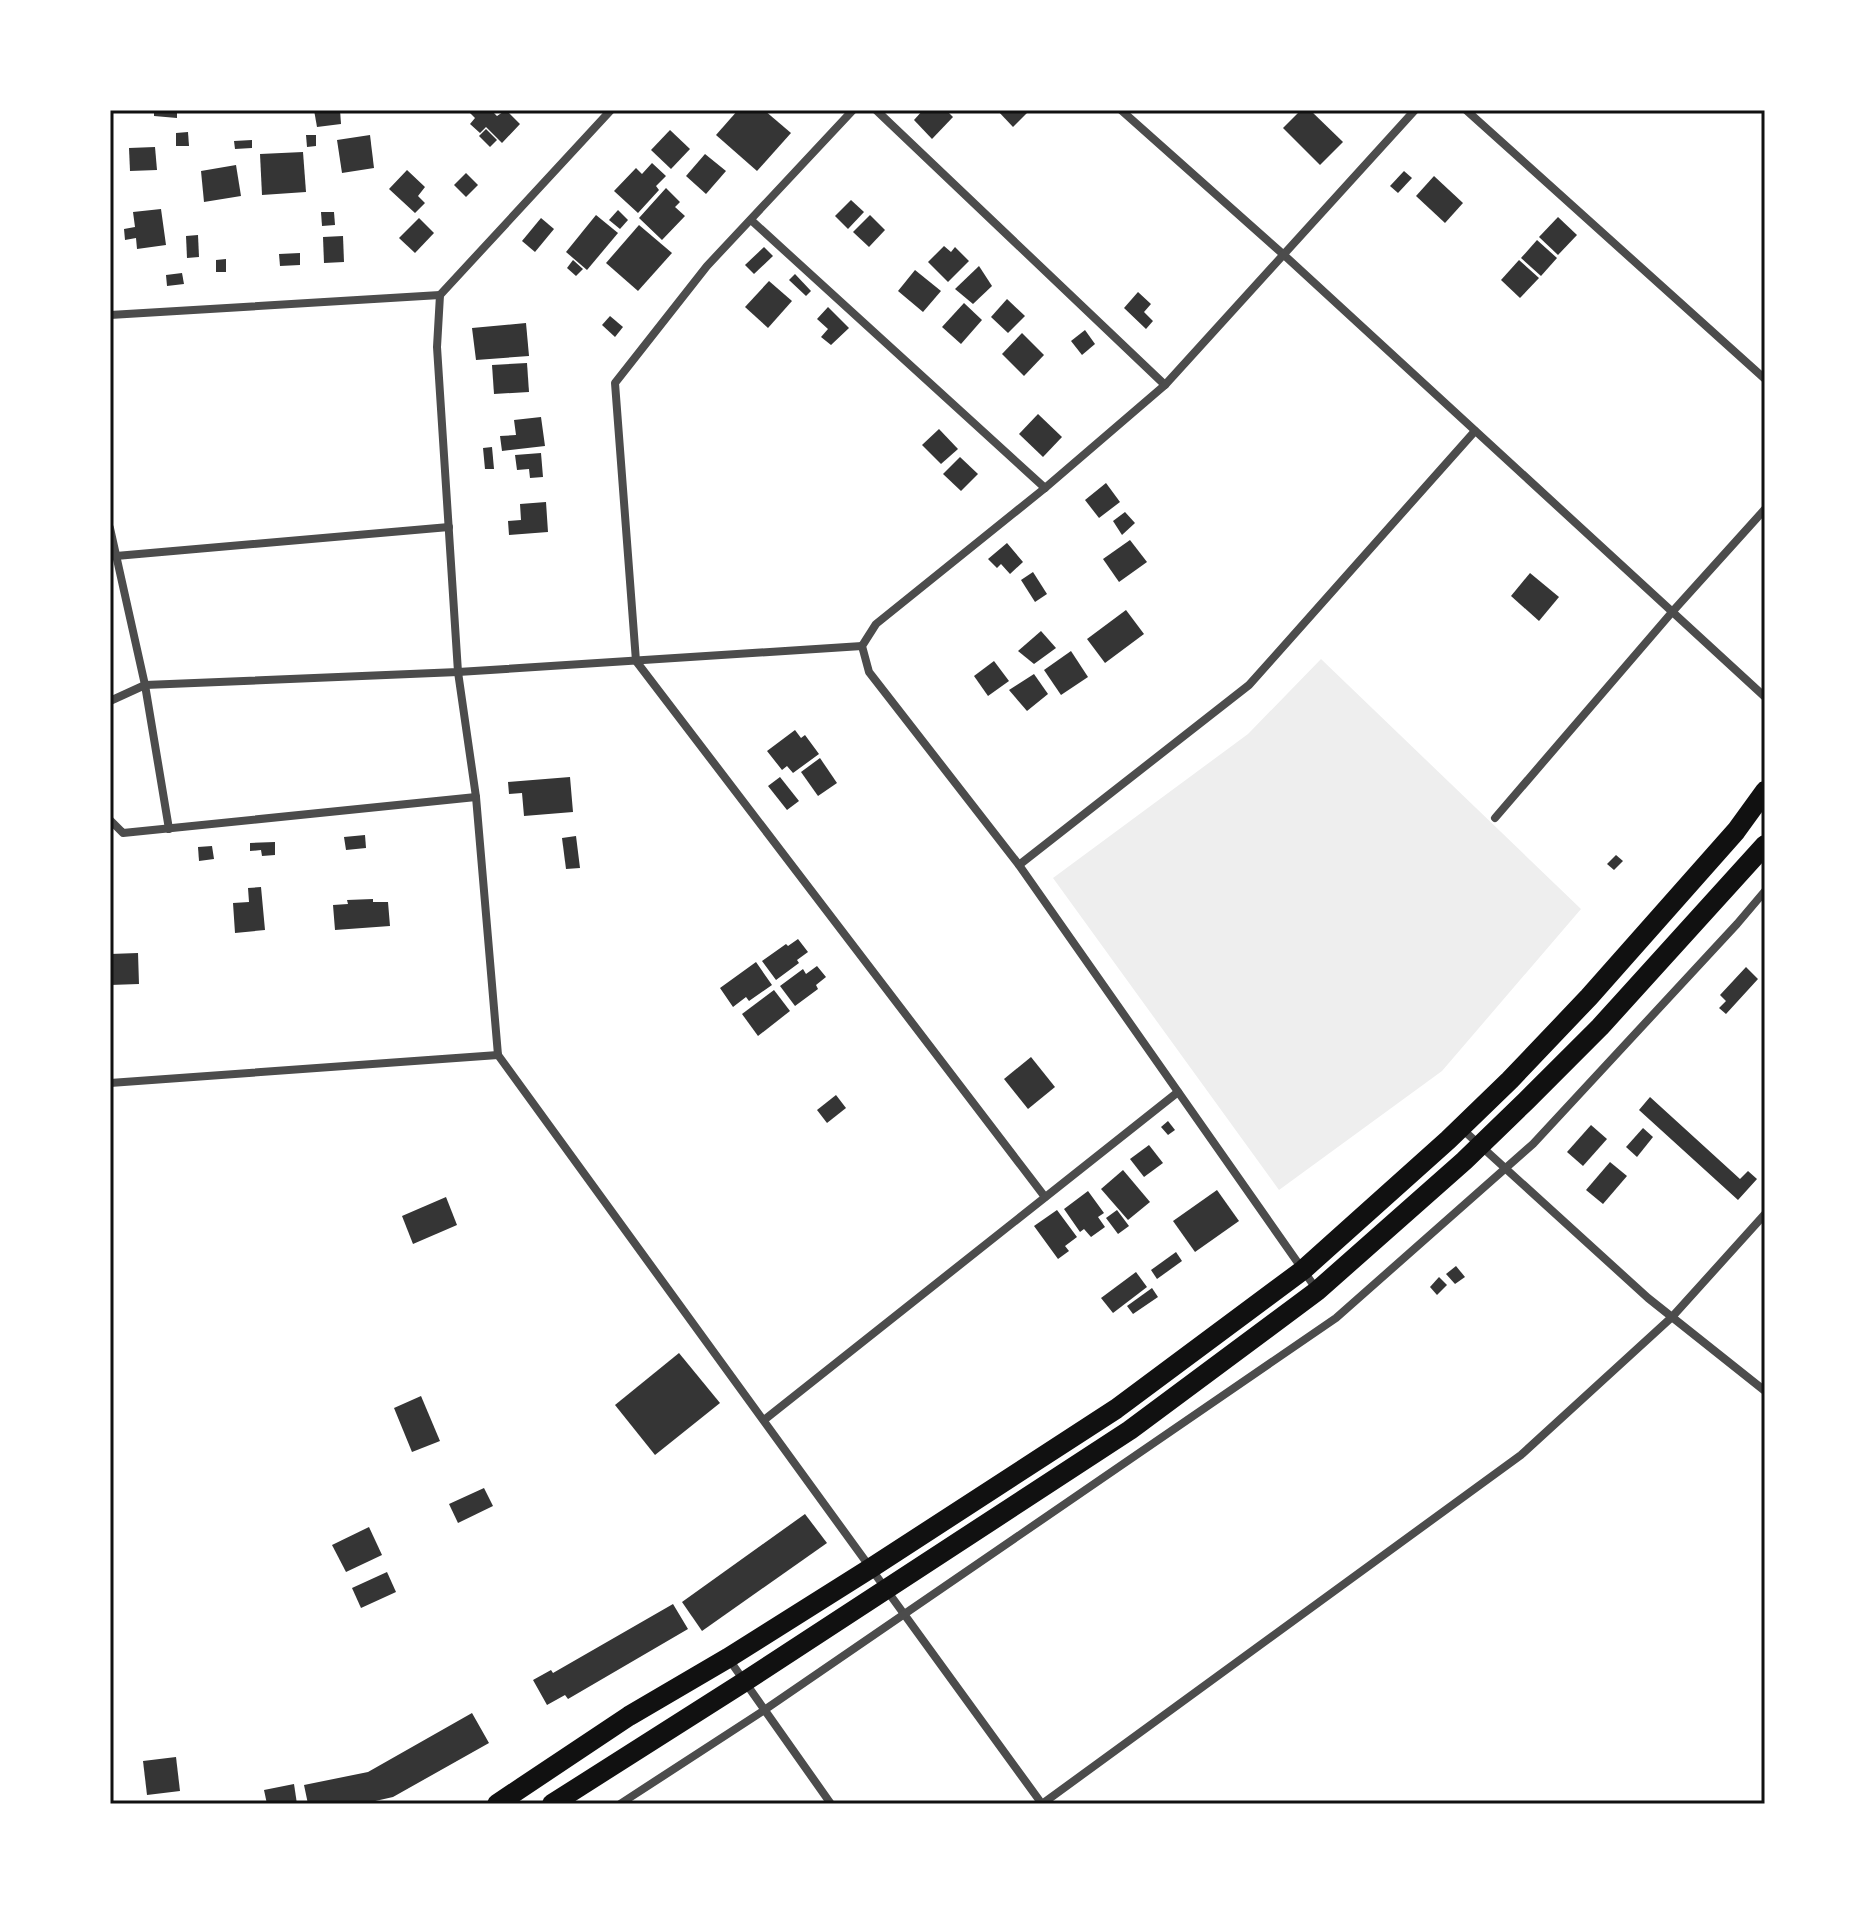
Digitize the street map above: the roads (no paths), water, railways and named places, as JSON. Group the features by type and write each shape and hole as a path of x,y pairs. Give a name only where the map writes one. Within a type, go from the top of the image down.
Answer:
{"main road":[{"path":"497,1804 629,1716 871,1568 1116,1409 1303,1270 1461,1128 1579,1008 1736,831 1765,791"},
{"path":"552,1804 1130,1430 1317,1291 1479,1147 1600,1027 1765,845"},
{"path":"1579,1008 1600,1027"}],"street":[{"path":"611,110 440,295 437,347 458,672 476,797 498,1055 1042,1804 1521,1455 1672,1317 1765,1214"},
{"path":"853,110 707,266 615,383 636,661 1045,1197"},
{"path":"876,110 1165,385"},
{"path":"1121,110 1284,255 1765,697"},
{"path":"1317,1291 1019,865 869,672 862,646 876,624 1045,488 1165,385 1415,110"},
{"path":"1466,110 1765,379"},
{"path":"751,220 1045,488"},
{"path":"110,315 440,295"},
{"path":"1019,865 1249,685 1475,431"},
{"path":"1495,818 1765,509"},
{"path":"116,556 449,527"},
{"path":"110,528 145,685 169,829"},
{"path":"110,701 145,685 458,672 862,646"},
{"path":"110,820 123,833 476,797"},
{"path":"620,1804 763,1711 1336,1318 1533,1144 1765,891"},
{"path":"110,1083 498,1055"},
{"path":"764,1420 1178,1092"},
{"path":"1461,1128 1672,1317 1765,1391"},
{"path":"728,1658 831,1804"}]}
